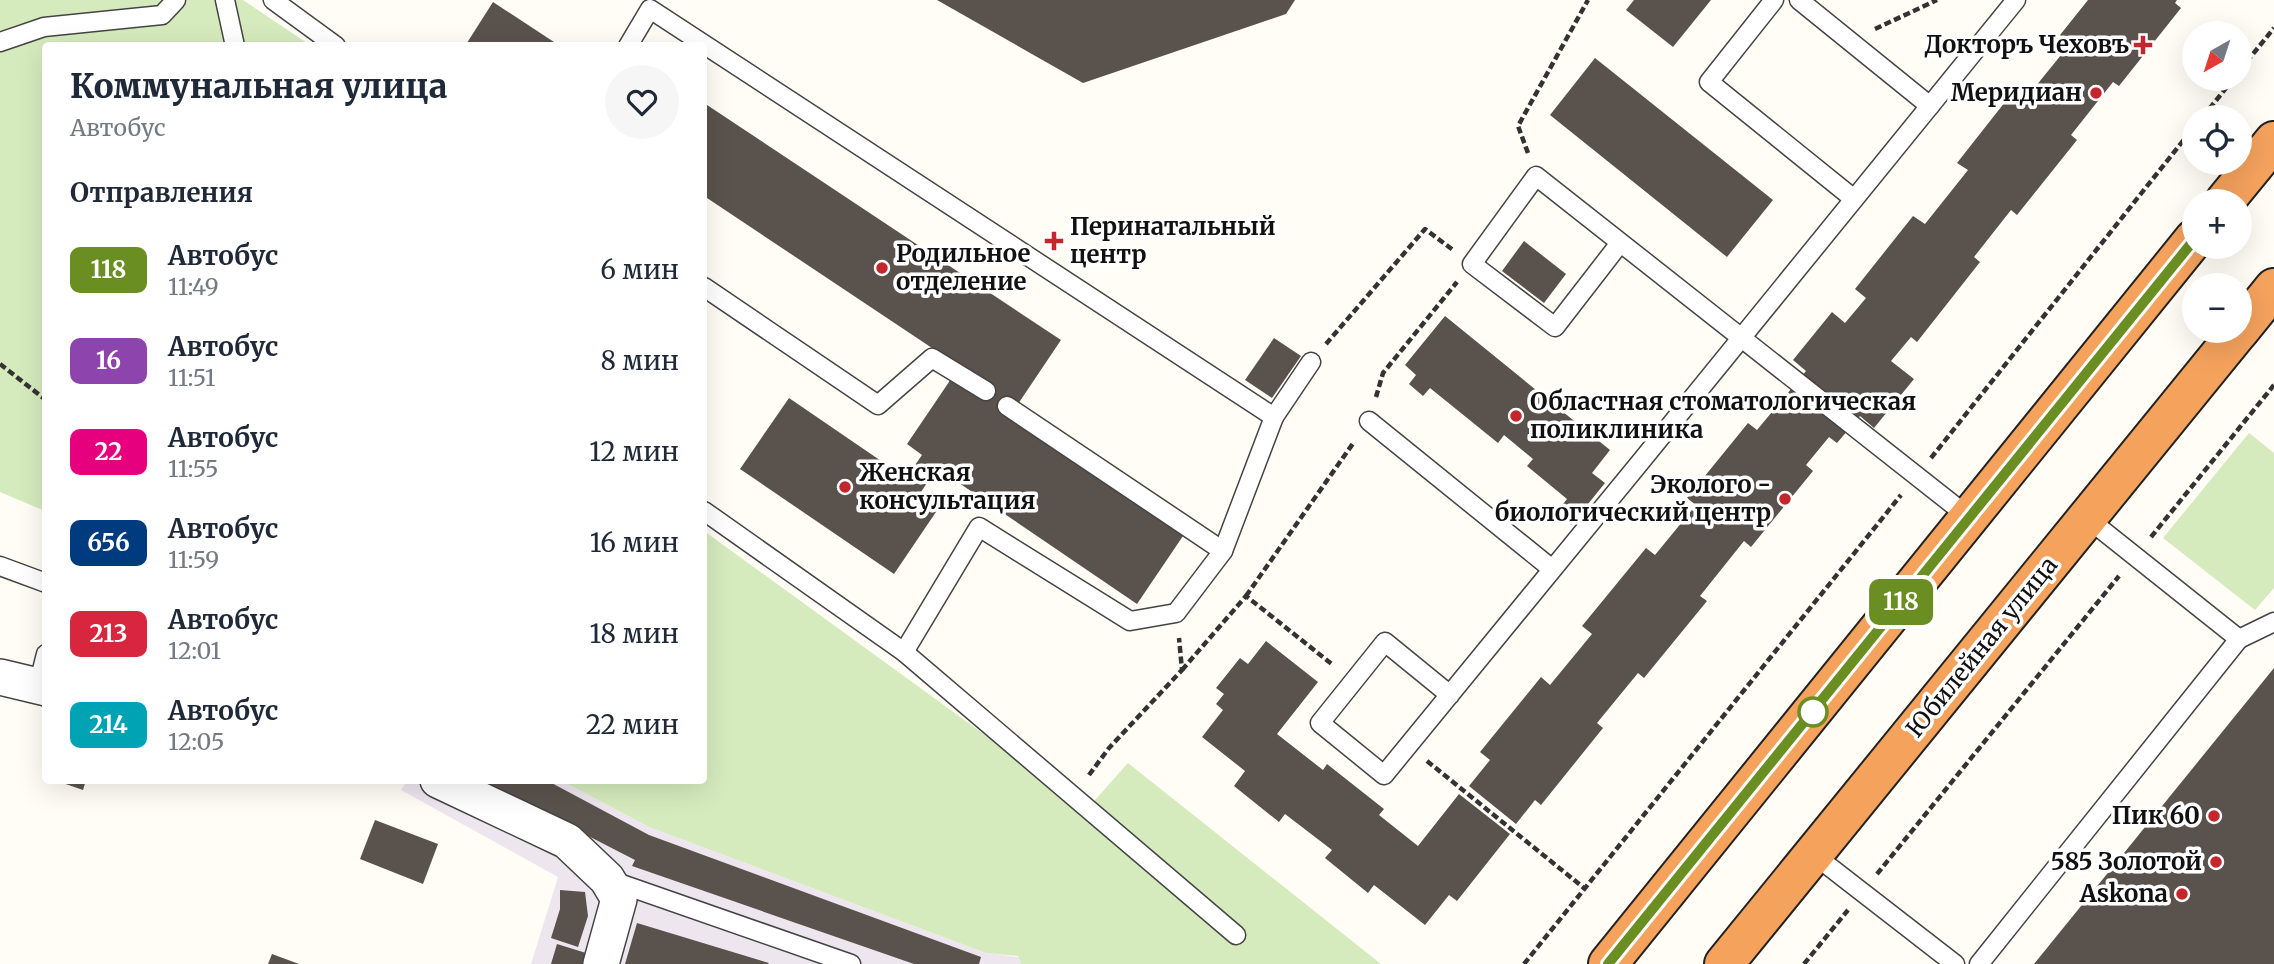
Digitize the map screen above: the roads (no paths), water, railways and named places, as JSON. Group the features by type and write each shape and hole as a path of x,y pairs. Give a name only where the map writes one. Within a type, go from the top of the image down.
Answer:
{"highway":[{"path":"2235,189 2274,141"},
{"path":"1608,964 2182,255"},
{"name":"Юбилейная улица","path":"2252,315 2274,288"},
{"name":"Юбилейная улица","path":"1724,964 2229,343"}],"street":[{"path":"1,679 42,676"},
{"path":"446,784 567,841 607,879 619,899 601,964"}],"lane":[{"path":"0,42 44,27 162,15 176,0"},
{"path":"225,0 234,42"},
{"path":"273,0 331,42"},
{"path":"1774,0 1709,82 1854,200"},
{"path":"1799,0 1930,106"},
{"path":"1450,695 1385,642 1320,723 1384,775 1450,695 1854,200 2016,0"},
{"path":"630,42 650,9 700,42"},
{"path":"707,46 1274,417"},
{"path":"1620,243 1555,327 1472,264 1536,176 1970,517"},
{"path":"707,290 878,405 932,358 986,391"},
{"path":"904,652 979,527 1130,621 1176,613 1223,551 1274,417 1311,362"},
{"path":"1007,406 1223,551"},
{"path":"1369,421 1552,569"},
{"path":"707,513 904,652 1236,934"},
{"path":"2087,518 2239,639"},
{"path":"0,566 42,582"},
{"path":"1979,964 2239,639 2274,622"},
{"path":"1813,854 1955,964"},
{"path":"607,879 851,964"}],"place":[{"name":"Докторъ Чеховъ","path":"2143,45"},
{"name":"Меридиан","path":"2096,93"},
{"name":"Перинатальный центр","path":"1054,241"},
{"name":"Родильное отделение","path":"882,268"},
{"name":"Областная стоматологическая поликлиника","path":"1516,416"},
{"name":"Женская консультация","path":"845,487"},
{"name":"Эколого - биологический центр","path":"1785,499"},
{"name":"Пик 60","path":"2214,816"},
{"name":"585 Золотой","path":"2216,862"},
{"name":"Askona","path":"2182,894"}]}
